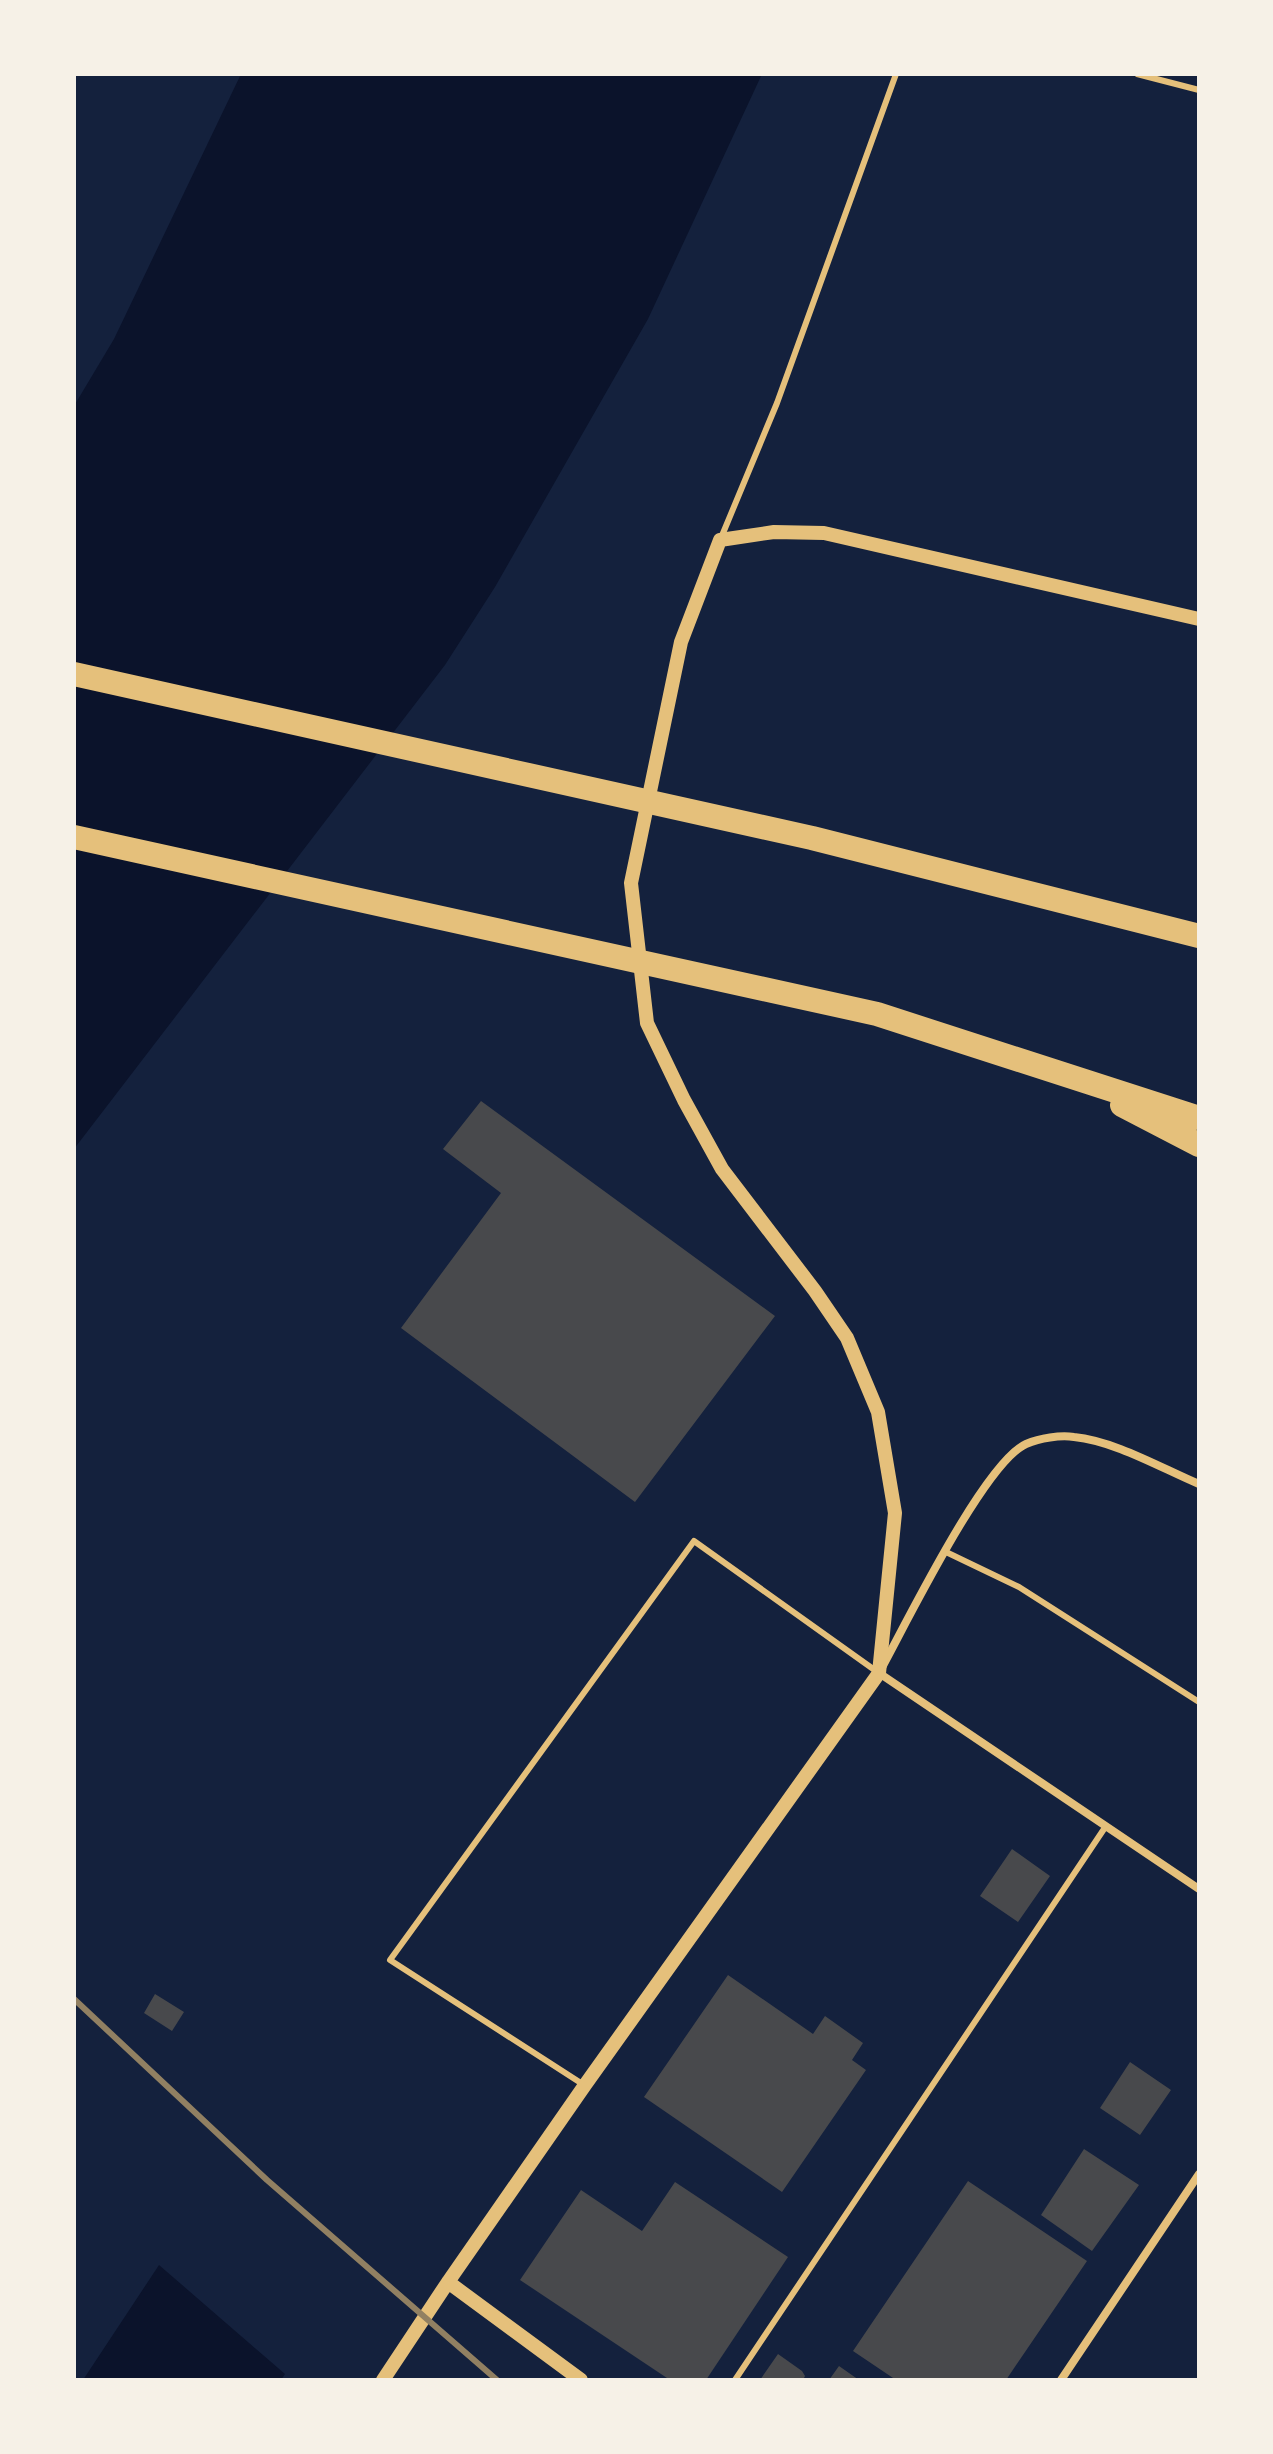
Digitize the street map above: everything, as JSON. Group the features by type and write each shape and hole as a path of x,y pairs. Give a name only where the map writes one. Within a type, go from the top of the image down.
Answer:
{"highway":[{"path":"74,674 812,838 1199,936"},
{"path":"74,837 877,1014 1199,1118"},
{"path":"1052,1070 1199,1145"}],"street":[{"path":"879,1673 895,1513 878,1412 847,1338 722,1169 647,1023 631,883 681,642 720,540 774,532 824,533 1199,619"},
{"path":"383,2380 585,2085 879,1673 971,1507 997,1469 1024,1444 1050,1437 1072,1436 1099,1442 1199,1484"},
{"path":"879,1673 1199,1889"},
{"path":"1061,2380 1199,2174"},
{"path":"448,2282 581,2380"}],"lane":[{"path":"720,540 772,416 896,74"},
{"path":"1137,74 1199,90"},
{"path":"585,2085 390,1960 694,1541 879,1673"},
{"path":"946,1552 1019,1587 1199,1702"},
{"path":"735,2380 1106,1826"}],"water":[{"path":"241,74 762,74 648,319 495,587 445,665 74,1149 74,406 114,339"},
{"path":"159,2265 285,2374 281,2380 83,2380"}],"building":[{"path":"481,1101 775,1316 635,1502 401,1328 501,1193 443,1149"},
{"path":"1012,1849 1050,1876 1018,1922 980,1896"},
{"path":"728,1975 813,2034 825,2016 863,2043 852,2060 866,2070 782,2192 644,2097"},
{"path":"155,1994 184,2012 172,2031 144,2013"},
{"path":"1130,2062 1171,2090 1140,2135 1100,2108"},
{"path":"1084,2149 1139,2185 1092,2251 1041,2215"},
{"path":"968,2181 1087,2261 1006,2380 896,2380 853,2351"},
{"path":"675,2182 788,2257 706,2380 670,2380 520,2280 581,2190 642,2231"},
{"path":"778,2354 802,2371 805,2376 803,2380 760,2380"},
{"path":"839,2366 859,2380 829,2380"}],"railway":[{"path":"74,1999 267,2180 497,2380"}]}
